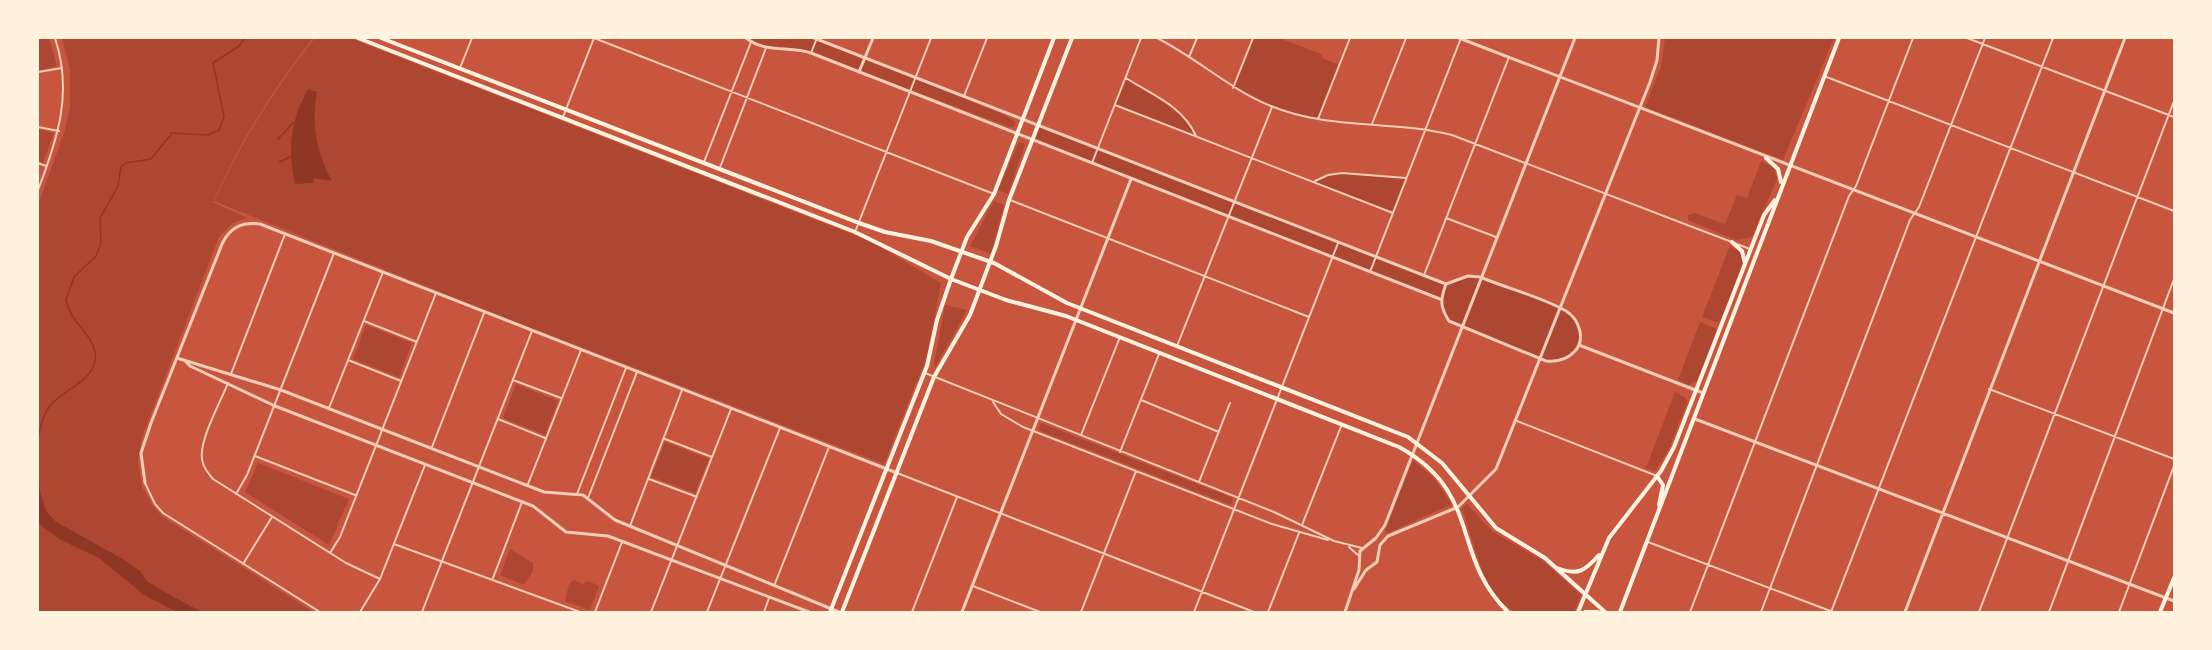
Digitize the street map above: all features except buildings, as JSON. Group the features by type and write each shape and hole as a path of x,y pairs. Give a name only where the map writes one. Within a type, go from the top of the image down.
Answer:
{"main road":[{"path":"358,38 855,232 951,279 1077,320 1342,423 1412,454 1439,476 1458,507 1480,574 1508,612"},
{"path":"381,38 859,224 962,251 990,262 1081,309 1416,442 1442,463 1496,528 1557,568 1605,612"},
{"path":"831,611 924,373 951,279 962,251 994,194 1054,38"},
{"path":"841,612 934,377 963,329 980,290 1009,200 1072,38"},
{"path":"1620,612 1839,38"},
{"path":"1766,158 1778,169 1781,185"},
{"path":"1578,612 1602,552 1619,523 1657,476 1674,447 1766,211 1776,200"},
{"path":"1732,242 1743,253 1743,270"},
{"path":"1751,249 1754,263"},
{"path":"1656,518 1663,485 1657,476"},
{"path":"1557,568 1571,573 1582,572 1602,552"},
{"path":"2160,612 2175,578"},
{"path":"1585,612 1598,612"}],"street":[{"path":"38,190 59,131 64,95 62,68 55,38"},
{"path":"460,69 472,38"},
{"path":"562,117 594,38 994,194"},
{"path":"746,38 766,48 794,48 811,53 1440,299"},
{"path":"811,53 816,38 1446,284 1468,276 1480,277 1561,309 1577,323 1580,330 1579,345 1575,352 1560,361 1541,359 1460,327 1449,321 1443,312 1440,299 1446,284"},
{"path":"859,73 873,38"},
{"path":"855,232 931,38"},
{"path":"964,96 987,38"},
{"path":"1092,164 1141,38"},
{"path":"1157,38 1233,88 1272,107 1318,120 1426,129 1476,142 1751,249"},
{"path":"1189,57 1197,38"},
{"path":"1233,88 1253,38"},
{"path":"1318,120 1350,38"},
{"path":"1372,125 1406,38"},
{"path":"1370,272 1460,38 1788,167 2175,314"},
{"path":"924,373 1199,482 1349,547 1362,548 1368,545 1383,529 1460,327 1575,38"},
{"path":"1354,589 1379,559 1383,540 1392,532 1458,507 1496,470 1640,108 1655,68 1659,38"},
{"path":"1690,612 1913,38"},
{"path":"1967,38 2175,117"},
{"path":"1761,612 1914,214 1919,207 1985,38"},
{"path":"1647,541 1832,612 2053,38"},
{"path":"1905,612 2125,38"},
{"path":"704,164 751,42"},
{"path":"718,170 766,48"},
{"path":"1424,276 1509,57"},
{"path":"38,72 62,68"},
{"path":"1824,76 2175,211"},
{"path":"1126,78 1177,111 1187,120 1196,136"},
{"path":"1979,612 2175,101"},
{"path":"1115,105 1393,213"},
{"path":"1177,346 1272,107"},
{"path":"38,127 59,131"},
{"path":"38,163 47,166"},
{"path":"1314,182 1328,175 1342,173 1406,178"},
{"path":"962,612 1131,179"},
{"path":"1009,200 1309,317"},
{"path":"1446,218 1496,237"},
{"path":"320,612 163,513 155,504 145,483 141,463 144,441 222,244 236,226 246,222 260,224 286,234 1254,612"},
{"path":"231,374 286,234"},
{"path":"1194,612 1338,243"},
{"path":"236,494 255,456 334,253"},
{"path":"329,408 383,273"},
{"path":"2049,612 2175,279"},
{"path":"330,553 340,537 357,496 436,293"},
{"path":"431,449 484,313"},
{"path":"364,321 417,342"},
{"path":"422,612 532,331"},
{"path":"1080,436 1120,337"},
{"path":"1579,345 1705,394"},
{"path":"527,486 581,350"},
{"path":"1120,452 1159,353"},
{"path":"177,358 275,406 522,502 542,512 566,532 604,535 809,612"},
{"path":"348,360 401,381"},
{"path":"186,362 192,361 281,390 546,493 578,494 588,498 608,516 630,526 726,564 831,611 841,612"},
{"path":"578,494 626,368"},
{"path":"588,498 637,372"},
{"path":"513,380 562,399"},
{"path":"228,383 203,445 202,461 213,479 354,568 380,579"},
{"path":"1989,389 2175,459"},
{"path":"630,526 682,390"},
{"path":"1140,400 1219,432"},
{"path":"993,402 1010,421 1033,431 1234,510 1299,533 1334,541"},
{"path":"1199,482 1230,403"},
{"path":"651,612 731,409"},
{"path":"498,419 546,438"},
{"path":"1695,419 2175,600"},
{"path":"1517,421 1657,476"},
{"path":"1302,525 1342,423"},
{"path":"707,612 780,428"},
{"path":"663,438 712,457"},
{"path":"774,586 828,447"},
{"path":"255,456 357,496"},
{"path":"360,612 380,579 425,465"},
{"path":"2119,612 2175,466"},
{"path":"1081,612 1136,471"},
{"path":"648,478 697,497"},
{"path":"912,612 957,497"},
{"path":"492,578 522,502"},
{"path":"243,564 272,517"},
{"path":"1268,612 1299,533"},
{"path":"595,612 622,541"},
{"path":"394,544 580,612"},
{"path":"1368,545 1375,547 1379,552"},
{"path":"1349,547 1359,556"},
{"path":"1345,612 1354,589 1362,548"},
{"path":"1360,561 1371,566"},
{"path":"973,586 1040,612"},
{"path":"764,612 770,597"}],"shaded area":[{"path":"38,38 49,38 57,66 38,71"},
{"path":"62,38 313,38 258,117 213,202 247,218 233,223 219,237 142,437 138,460 142,487 153,506 163,517 314,612 38,612 38,205 65,130 70,107 70,69"},
{"path":"315,38 350,38 872,242 941,283 927,356 884,464 485,310 214,201 260,116 286,76"},
{"path":"746,38 814,38 1005,115 1016,123 1014,127 1010,127 811,53 794,48 766,48"},
{"path":"1253,38 1279,38 1321,54 1324,59 1339,65 1318,120 1272,107 1233,88"},
{"path":"1665,38 1834,38 1783,160 1645,107 1661,67"},
{"path":"1126,78 1175,109 1191,126 1196,136 1115,105"},
{"path":"308,89 317,92 316,138 322,160 332,181 314,178 313,183 295,184 291,159 292,135 298,111"},
{"path":"1037,125 1446,284 1468,276 1480,277 1551,303 1567,312 1577,323 1579,341 1575,350 1568,356 1546,361 1449,321 1443,312 1440,299 1032,139"},
{"path":"38,129 54,133 43,163 38,161"},
{"path":"1019,142 1025,144 1008,194 998,190"},
{"path":"1761,161 1774,168 1777,179 1752,237 1736,240 1688,220 1688,215 1695,213 1725,224 1737,195 1747,198"},
{"path":"1342,173 1406,178 1393,213 1314,182 1328,175"},
{"path":"994,201 1004,205 991,254 970,246"},
{"path":"1730,246 1742,254 1742,265 1722,320 1716,322 1702,317"},
{"path":"945,305 967,310 935,368 934,364"},
{"path":"1700,322 1715,328 1717,332 1697,381 1688,385 1678,380"},
{"path":"366,325 412,343 399,377 353,359"},
{"path":"516,384 558,401 545,435 503,418"},
{"path":"1675,392 1686,398 1687,403 1669,449 1655,471 1646,468"},
{"path":"1041,423 1233,498 1231,505 1038,430"},
{"path":"665,442 709,459 695,493 651,477"},
{"path":"1413,460 1434,478 1452,504 1388,533 1385,531"},
{"path":"258,463 349,499 329,545 245,492"},
{"path":"38,492 40,492 46,511 55,521 126,561 140,571 148,582 165,592 200,611 219,612 177,612 144,595 99,558 59,539 38,523"},
{"path":"1467,504 1493,532 1542,560 1581,595 1574,612 1531,614 1518,612 1506,606 1496,596 1475,550 1462,508"},
{"path":"510,549 533,563 533,571 524,585 500,575"},
{"path":"574,580 583,584 588,581 599,586 590,610 565,601 569,584"}],"waterway":[{"path":"38,438 49,407 86,377 95,362 95,352 90,339 72,315 66,300 74,277 96,256 101,243 100,218 118,186 121,167 126,163 151,159 172,133 208,135 219,130 224,117 213,63 239,46 245,38"},
{"path":"278,139 294,122"},
{"path":"279,162 290,157"},
{"path":"38,477 39,491"}]}
